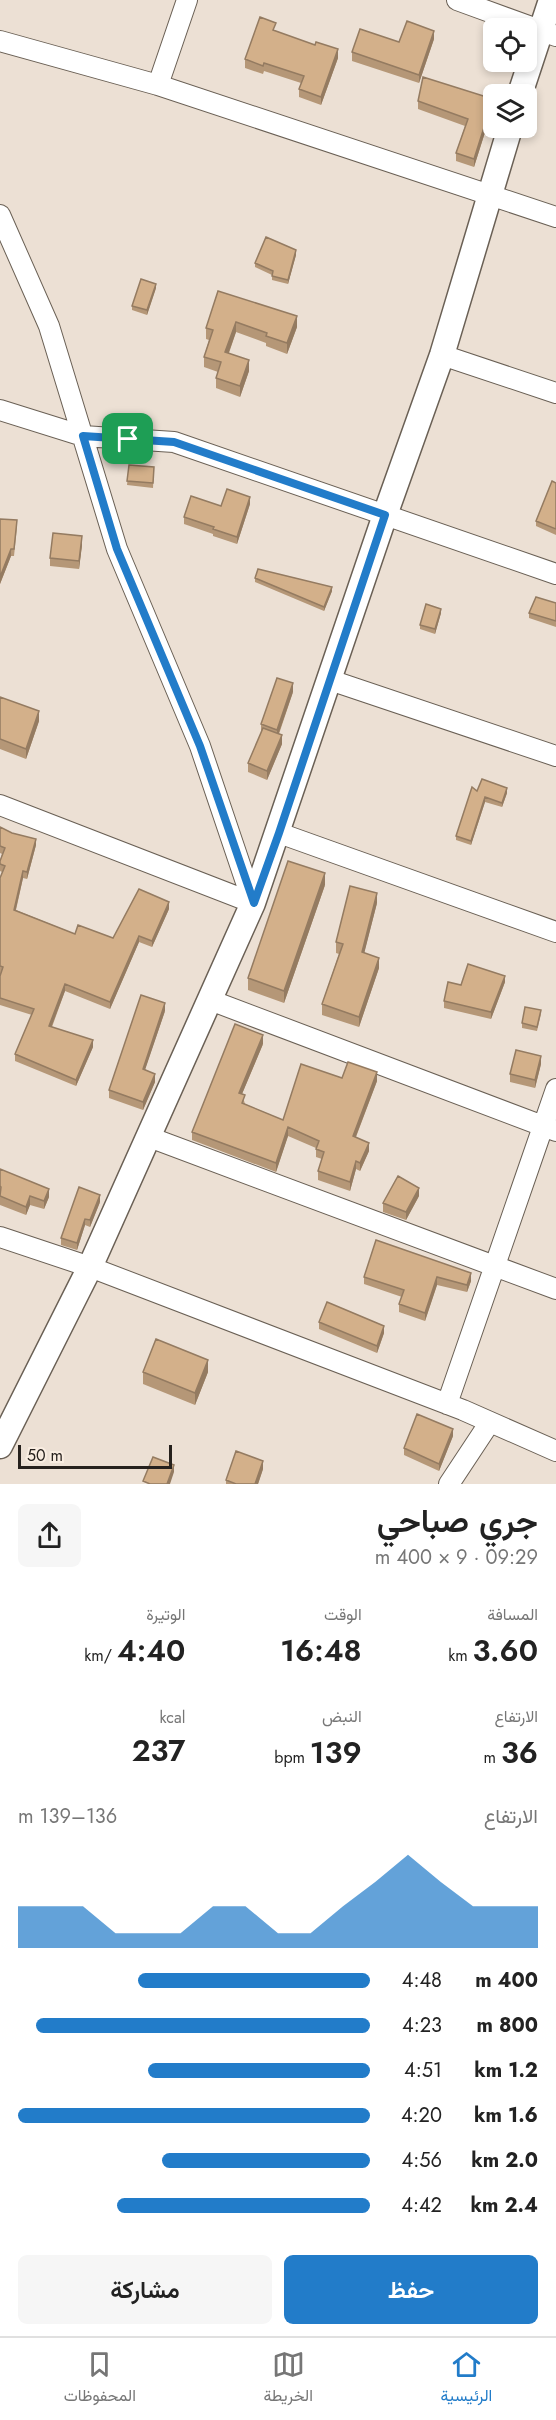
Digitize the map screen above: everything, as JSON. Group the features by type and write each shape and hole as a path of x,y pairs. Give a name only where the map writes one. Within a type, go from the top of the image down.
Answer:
{"street":[{"path":"158,85 187,0"},
{"path":"457,0 548,33"},
{"path":"525,84 548,33 551,0"},
{"path":"0,41 158,85 556,217"},
{"path":"0,1446 90,1267 254,903 385,515 442,355 507,138"},
{"path":"0,215 49,326 117,549 200,746 254,903"},
{"path":"442,355 556,393"},
{"path":"0,410 83,436 174,442 556,574"},
{"path":"330,680 556,756"},
{"path":"0,805 254,903"},
{"path":"279,833 556,932"},
{"path":"210,1000 550,1129"},
{"path":"447,1404 495,1266 550,1129 556,1089"},
{"path":"149,1137 556,1289"},
{"path":"0,1237 90,1267 447,1404 556,1451"},
{"path":"449,1484 490,1422"}],"building":[{"path":"260,17 276,23 273,30 315,45 316,42 338,49 321,97 299,89 304,76 245,59"},
{"path":"407,21 434,31 419,75 352,52 360,29 399,42"},
{"path":"423,77 483,96 483,131 474,159 456,153 468,119 418,101"},
{"path":"266,237 296,250 288,280 272,276 273,271 255,263"},
{"path":"141,279 156,284 147,310 132,306"},
{"path":"218,291 297,316 287,343 236,322 225,352 249,360 240,386 216,378 221,362 204,357 213,330 206,328"},
{"path":"129,465 154,467 153,483 127,481"},
{"path":"552,481 556,483 556,529 536,521"},
{"path":"227,489 250,497 237,537 184,517 191,496 221,506"},
{"path":"0,519 17,520 14,549 11,549 0,577"},
{"path":"53,533 82,536 79,561 50,558"},
{"path":"258,569 332,587 324,607 255,578"},
{"path":"536,597 556,603 556,621 529,613"},
{"path":"426,604 441,609 435,629 420,625"},
{"path":"277,678 293,683 277,730 261,724"},
{"path":"0,697 39,711 26,749 0,739"},
{"path":"263,728 282,735 267,771 248,763"},
{"path":"482,779 507,788 502,803 485,797 471,841 456,836 472,787 477,791"},
{"path":"0,827 12,833 36,839 27,872 23,871 14,910 75,934 78,925 113,938 139,889 169,902 152,941 139,936 110,1002 65,984 49,1026 93,1040 76,1080 15,1054 34,1009 0,998 0,976 3,967 0,966 0,878 5,866 0,864 0,861 5,848 0,846"},
{"path":"288,861 325,873 284,991 248,978"},
{"path":"350,886 377,893 362,952 379,958 359,1017 322,1004 343,944 336,942"},
{"path":"468,964 505,976 491,1012 444,1001 448,982 461,985"},
{"path":"141,995 165,1003 143,1069 155,1074 143,1102 109,1090"},
{"path":"525,1007 541,1010 537,1027 522,1023"},
{"path":"235,1024 263,1035 239,1093 245,1095 242,1103 283,1120 301,1064 342,1078 348,1062 377,1072 353,1136 369,1143 360,1163 356,1161 350,1182 318,1171 324,1152 316,1149 319,1141 288,1127 276,1163 192,1132"},
{"path":"516,1050 541,1056 535,1080 510,1074"},
{"path":"0,1169 49,1189 44,1201 30,1196 26,1207 0,1196"},
{"path":"398,1176 419,1188 406,1212 383,1203"},
{"path":"79,1187 100,1195 90,1220 85,1219 77,1243 61,1238"},
{"path":"376,1240 471,1273 467,1285 437,1277 425,1313 399,1304 404,1290 364,1277"},
{"path":"327,1302 384,1326 377,1346 319,1322"},
{"path":"156,1339 208,1360 195,1393 143,1372"},
{"path":"417,1414 453,1429 439,1464 404,1448"},
{"path":"236,1451 263,1461 255,1484 236,1484 226,1480"},
{"path":"153,1457 174,1465 167,1484 150,1484 143,1481"}],"route":[{"path":"83,436 128,439 174,442 385,515 254,903 200,746 117,549 83,436"}]}
